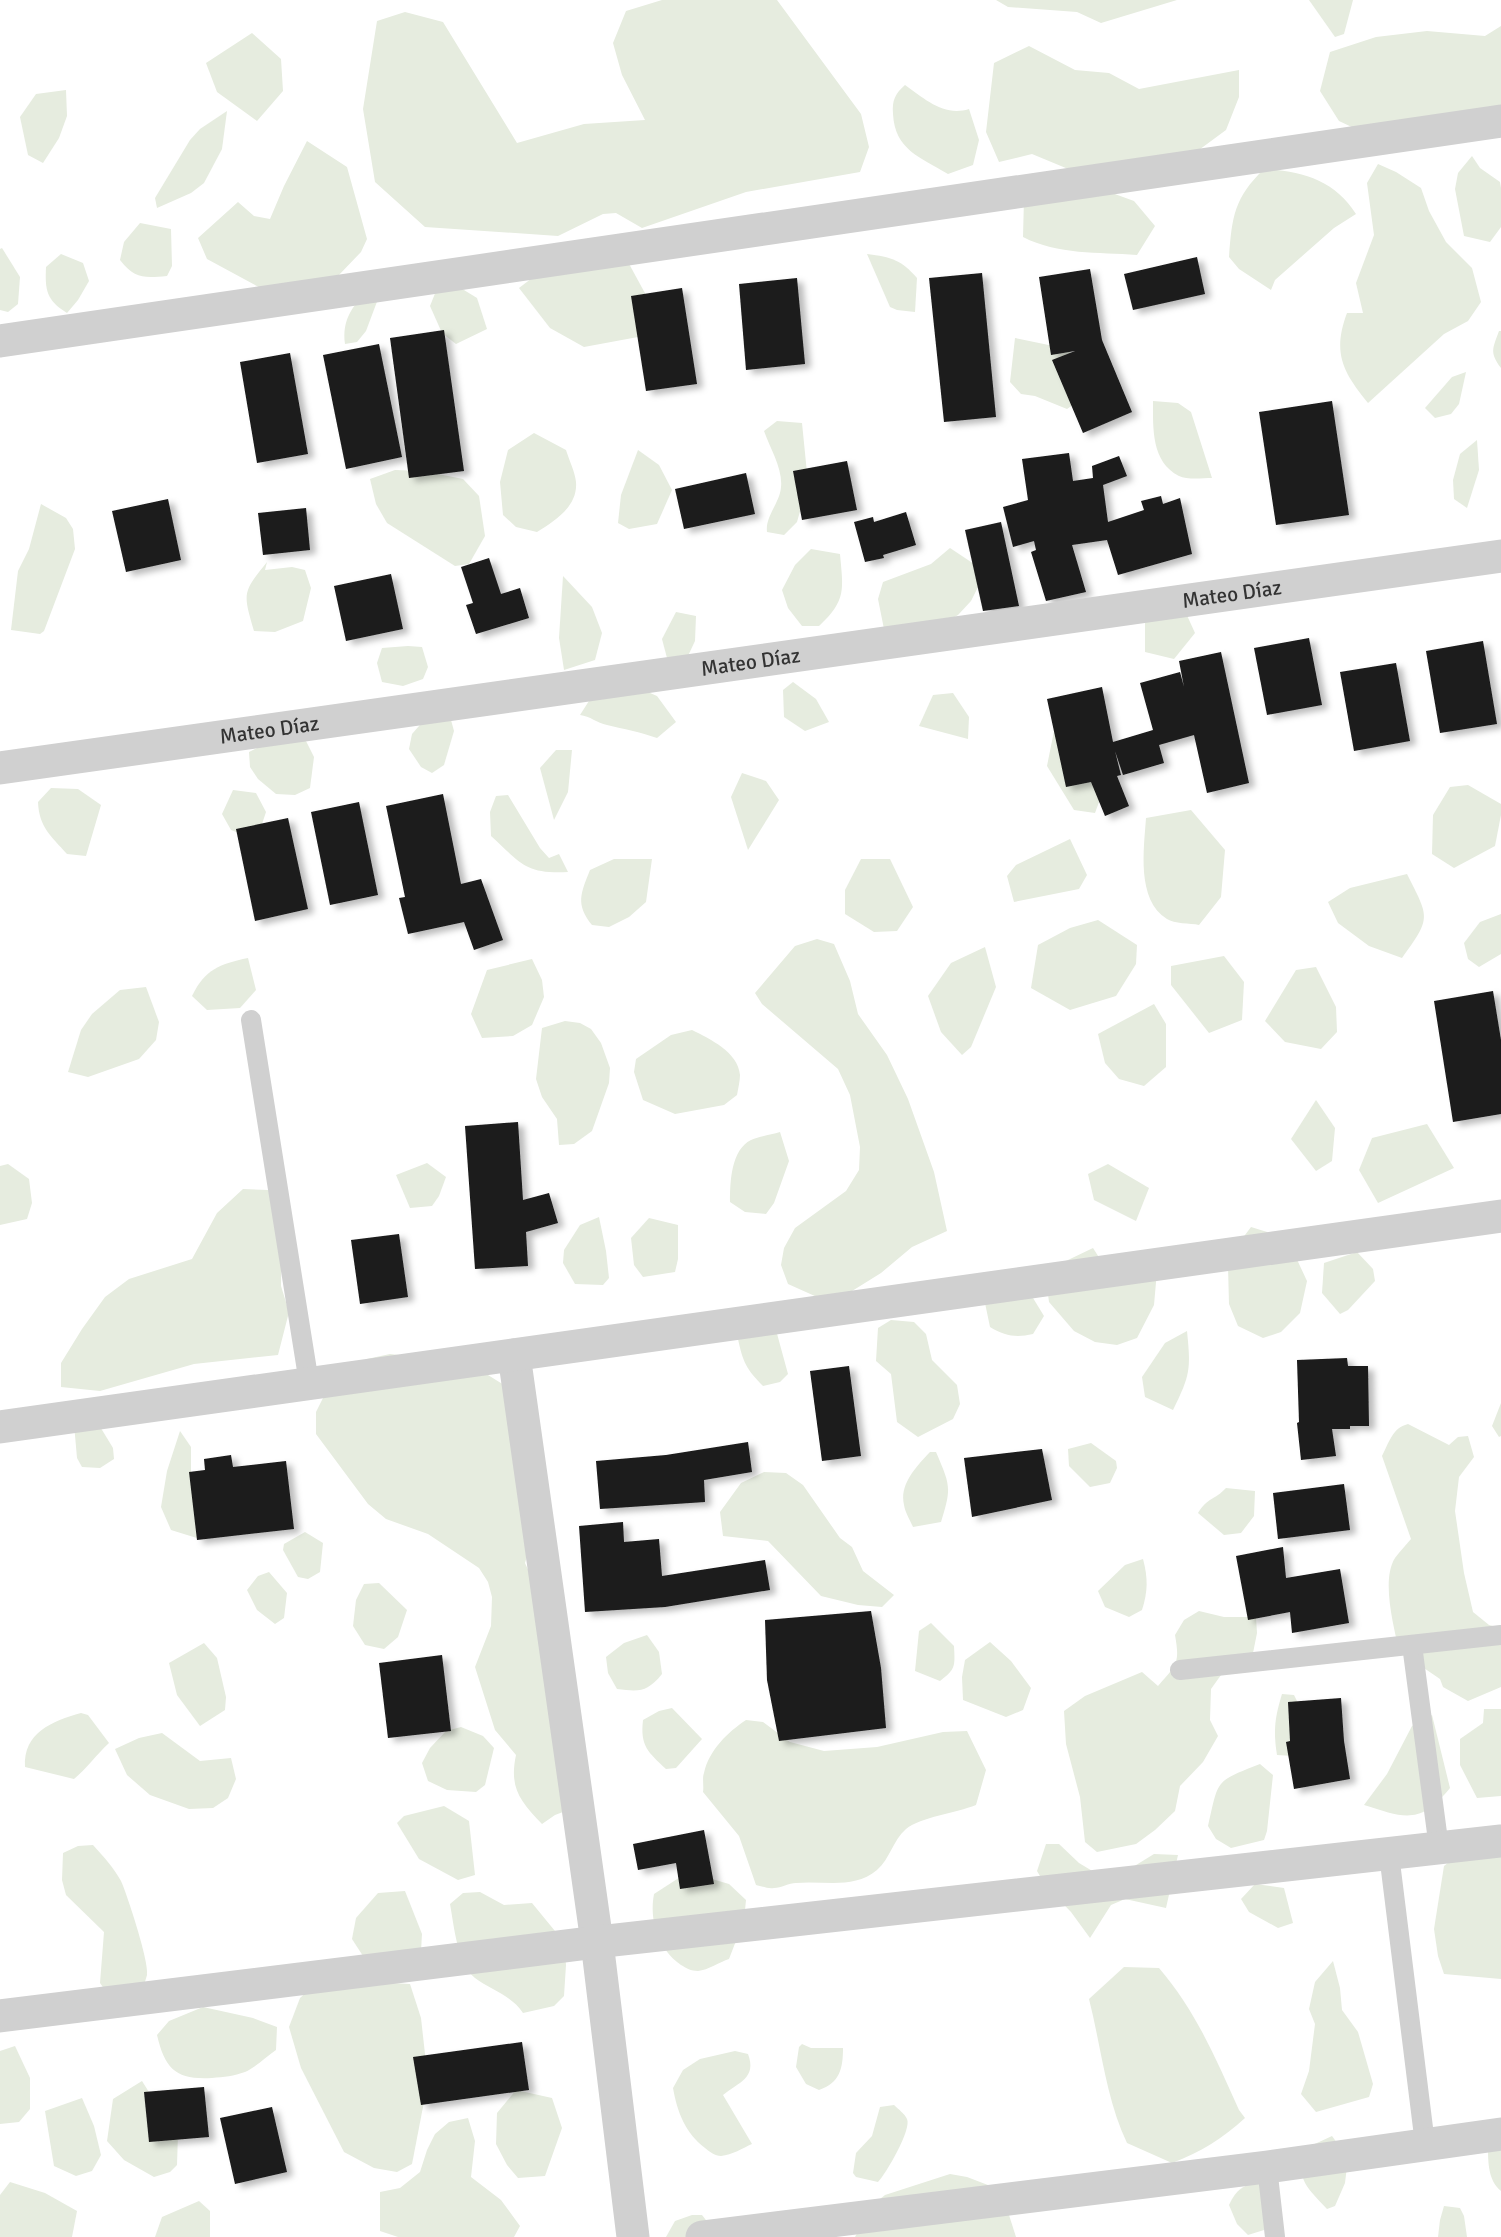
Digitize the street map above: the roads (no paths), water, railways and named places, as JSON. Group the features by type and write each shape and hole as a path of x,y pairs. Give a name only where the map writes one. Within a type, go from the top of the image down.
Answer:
{"street":[{"path":"0,341 1501,121"},
{"name":"Mateo Díaz","path":"0,768 1501,556"},
{"path":"0,1427 1501,1216"},
{"path":"514,1355 597,1942 633,2237"},
{"path":"0,2016 597,1942 1501,1841"},
{"path":"702,2237 1267,2167 1501,2134"}],"lane":[{"path":"251,1020 309,1383"},
{"path":"1180,1670 1501,1635"},
{"path":"1412,1645 1439,1848"},
{"path":"1389,1854 1425,2144"},
{"path":"1267,2167 1275,2237"}]}
